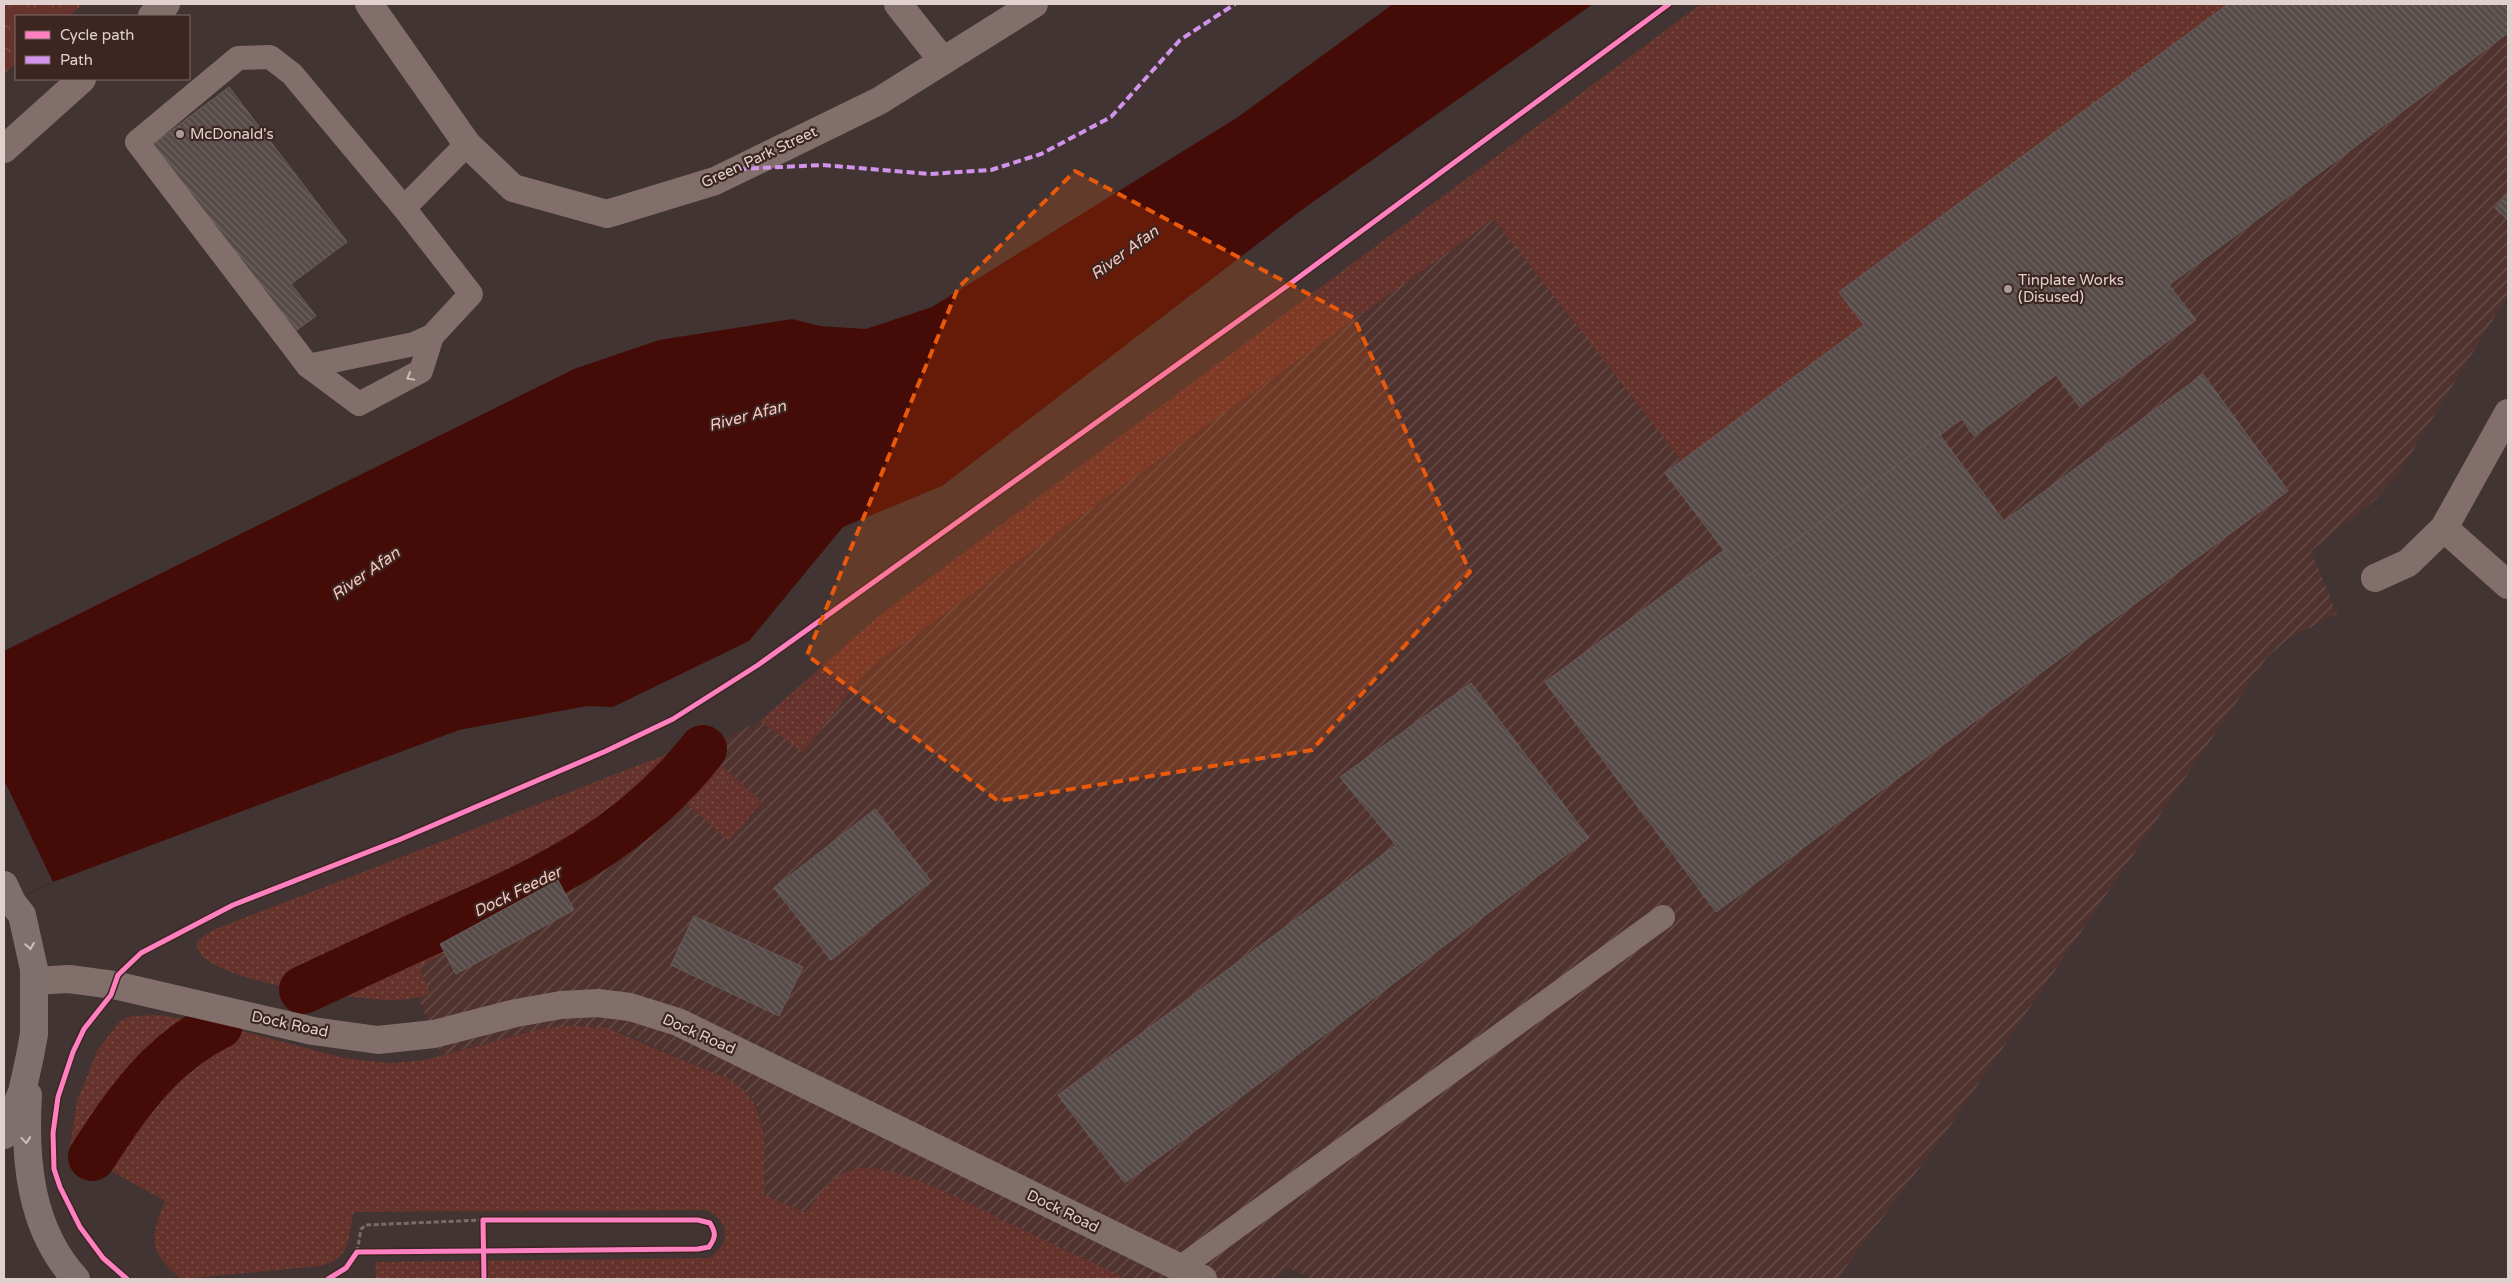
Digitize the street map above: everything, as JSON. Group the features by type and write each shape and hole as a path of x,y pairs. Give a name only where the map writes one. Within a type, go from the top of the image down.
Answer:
{"main road":[{"path":"4,1135 22,1092 34,1034 34,981 28,935 22,915 8,893"},
{"path":"30,1056 25,1136 34,1201 48,1237 67,1270 76,1279"}],"street":[{"path":"153,15 166,4"},
{"name":"Green Park Street","path":"369,4 466,144 513,188 607,214 714,181 879,101 1034,4"},
{"path":"898,4 943,61"},
{"path":"4,149 81,80"},
{"path":"2375,578 2408,563 2444,528 2508,413"},
{"path":"2444,528 2508,585"},
{"name":"Dock Road","path":"34,981 69,979 114,985 313,1031 378,1040 434,1034 516,1013 561,1005 598,1003 630,1007 678,1022 1192,1274"}],"lane":[{"path":"308,366 414,344 432,336 471,294 404,208 292,74 270,56 238,58 137,142 308,366 359,404 421,371 432,336"},
{"path":"404,208 466,144"},
{"path":"1192,1274 1663,917"}],"path":[{"path":"483,1220 483,1230"},
{"path":"352,1260 357,1252 360,1229 366,1225 493,1220"},
{"path":"357,1252 367,1252"}],"highlighted area":[{"path":"1075,171 1354,318 1470,572 1312,750 998,801 807,655 958,288"}],"shaded area":[{"path":"1752,4 2508,4 2508,295 2399,473 2373,502 2311,551 2337,614 2289,638 2267,657 1941,1139 1837,1279 1313,1279 1291,1269 1271,1279 1127,1279 945,1193 856,1169 831,1181 806,1213 765,1195 763,1128 760,1112 750,1095 729,1079 621,1032 590,1027 544,1028 441,1055 398,945 680,779 703,749 870,667 1617,130"}],"green space":[{"path":"4,4 83,4 70,15 15,15 15,64 4,74"},
{"path":"1701,4 2228,4 1839,292 1864,325 1682,461 1494,219 870,667 803,752 760,721 880,615"},
{"path":"696,743 762,802 729,841 675,793 620,842 603,854 440,943 446,953 418,966 431,994 393,1000 349,997 316,992 248,978 220,968 202,955 197,941 213,930"},
{"path":"158,1015 219,1025 344,1058 390,1063 425,1060 544,1028 570,1026 607,1028 729,1079 744,1090 760,1116 763,1130 765,1195 806,1213 821,1192 840,1175 856,1169 872,1168 892,1172 958,1198 1127,1279 376,1279 375,1262 709,1258 722,1246 725,1232 720,1220 706,1210 354,1212 347,1246 338,1258 321,1266 181,1279 163,1260 155,1244 156,1226 165,1201 70,1148 77,1101 98,1049 120,1021 132,1016"}],"water":[{"name":"River Afan","path":"1393,4 1593,4 1303,209 942,486 843,527 749,641 613,707 587,706 459,730 53,882 4,905 4,651 574,369 659,340 792,319 820,326 866,329 932,307 1238,117"}],"pier":[{"path":"4,780 53,882 4,905"}],"building":[{"name":"Tinplate Works (Disused)","path":"2228,4 2508,4 2508,33 2169,285 2196,320 2080,407 2056,375 1974,436 1962,419 1745,578 1665,473 1864,325 1839,292"},
{"path":"229,87 347,242 291,284 316,316 290,335 148,148"},
{"path":"2508,193 2508,220 2495,208"},
{"path":"2203,374 2288,491 1716,912 1545,682 1724,550 1745,578 1939,434 2004,521"},
{"path":"1471,683 1589,838 1125,1183 1058,1095 1396,845 1340,777"},
{"path":"875,809 931,881 831,960 774,888"},
{"path":"558,880 574,910 456,974 440,944"},
{"path":"694,916 803,967 779,1016 671,965"}],"waterway":[{"name":"Dock Feeder","path":"303,990 487,905 556,871 588,852 619,831 648,807 676,780 703,749"},
{"name":"Dock Feeder","path":"92,1157 132,1099 162,1065 198,1037 219,1025"}],"marked path":[{"path":"739,169 823,165 929,174 991,170 1041,154 1111,117 1180,40 1235,4"}],"cycle path":[{"path":"127,1279 103,1258 80,1227 60,1187 54,1169 53,1133 58,1097 73,1052 84,1029 111,995 118,975 141,953 233,905 401,839 606,751 673,719 758,665 1291,283 1669,4"},
{"path":"328,1279 346,1268 357,1252 698,1249 709,1247 714,1238 714,1232 710,1223 698,1220 483,1220 484,1279"}],"place":[{"name":"McDonald's","path":"180,134"},
{"name":"Tinplate Works (Disused)","path":"2008,289"}]}
